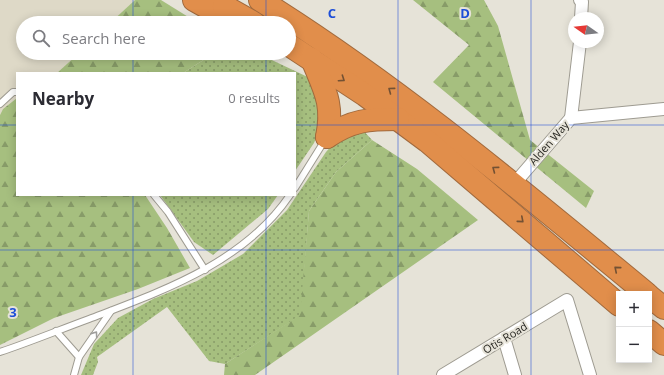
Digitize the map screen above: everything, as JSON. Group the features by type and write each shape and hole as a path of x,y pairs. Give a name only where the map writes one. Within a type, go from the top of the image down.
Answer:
{"highway":[{"path":"194,0 223,16"},
{"path":"214,0 242,16"},
{"path":"260,0 285,16"},
{"path":"296,23 352,60 514,184 643,291"},
{"path":"297,50 398,119 444,155 616,302"},
{"path":"297,50 328,100 330,118 327,137"},
{"path":"327,137 345,126 361,121 398,119"},
{"path":"652,298 664,308"},
{"path":"652,334 664,344"}],"street":[{"path":"580,0 582,2 581,12"},
{"path":"571,118 579,48"},
{"name":"Alden Way","path":"514,184 571,118 664,109"},
{"name":"Otis Road","path":"443,375 567,300 590,375"},
{"path":"504,338 515,375"}],"lane":[{"path":"0,104 13,92 16,92"},
{"path":"296,186 327,137"},
{"path":"155,196 168,212 205,270"},
{"path":"0,352 136,302 205,270 252,237 281,209 289,196"},
{"path":"74,375 79,357 111,311"},
{"path":"56,331 79,357"}],"shaded area":[{"path":"0,0 135,0 118,16 16,16 16,60 71,60 58,72 16,72 16,99 3,109 0,115"}],"green space":[{"path":"135,0 161,0 187,16 118,16"},
{"path":"413,0 484,0 498,26 530,140 594,191 586,208 433,82 469,45"},
{"path":"71,60 203,60 185,72 58,72"},
{"path":"203,60 272,60 314,80 324,120 314,143 296,170 296,72 185,72"},
{"path":"16,99 16,196 146,196 167,228 190,268 138,289 54,318 0,345 0,115 3,109"},
{"path":"361,128 372,140 336,172 309,211 301,315 225,364 209,361 167,307 97,357 98,362 93,375 81,375 94,344 118,318 153,299 197,281 243,254 287,210 326,152 340,136"},
{"path":"372,140 417,169 478,220 255,375 224,375 225,364 300,315 309,211 336,172"},
{"path":"161,196 277,196 268,209 213,255 194,242"}]}
